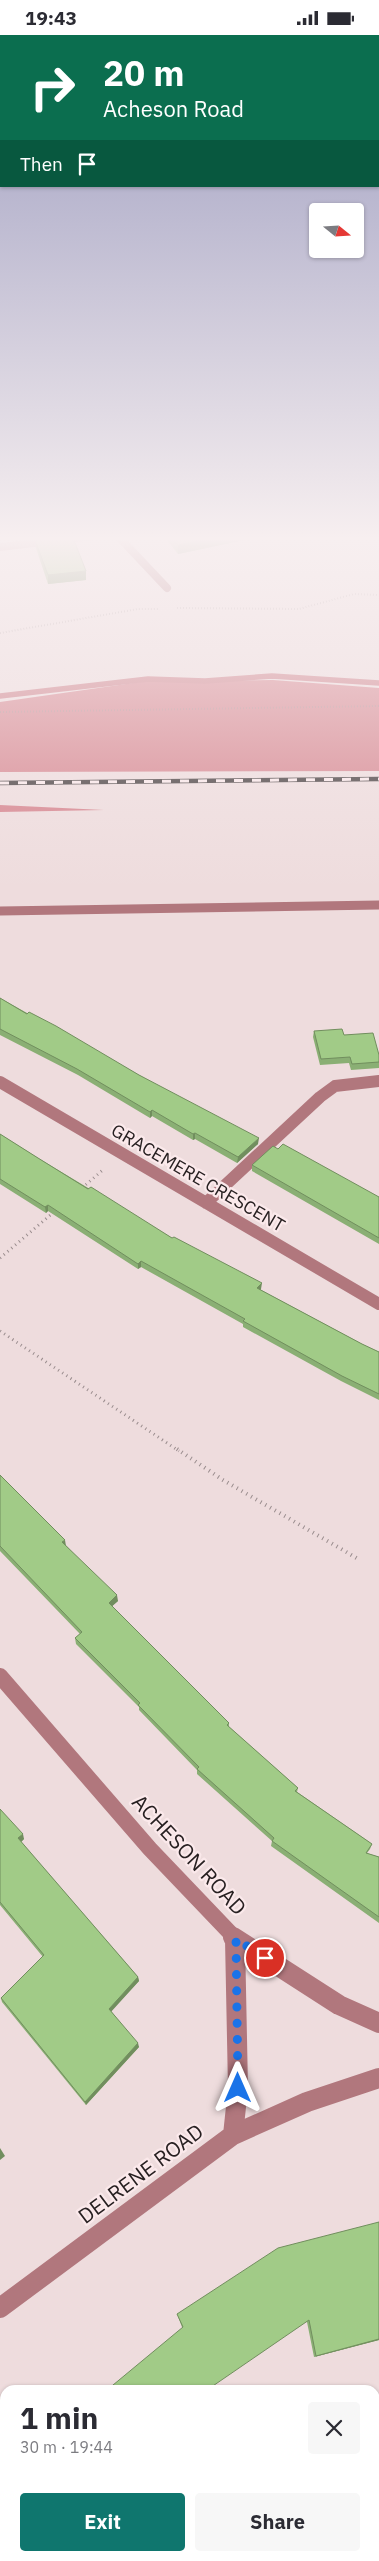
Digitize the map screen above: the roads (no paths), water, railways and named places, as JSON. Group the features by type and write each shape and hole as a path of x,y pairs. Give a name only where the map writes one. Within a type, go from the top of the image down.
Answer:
{"street":[{"path":"0,911 379,905"},
{"path":"206,1203 320,1097 335,1086 379,1081"},
{"name":"GRACEMERE CRESCENT","path":"0,1082 379,1304"},
{"name":"ACHESON ROAD","path":"0,1676 150,1849 236,1939 339,2005 379,2023"},
{"path":"233,2135 238,2088 236,1939"},
{"name":"DELRENE ROAD","path":"0,2308 233,2135 307,2102 379,2078"}],"waterway":[{"path":"0,696 148,679 205,681 272,676 379,683"}],"railway":[{"path":"0,783 379,779"}]}
